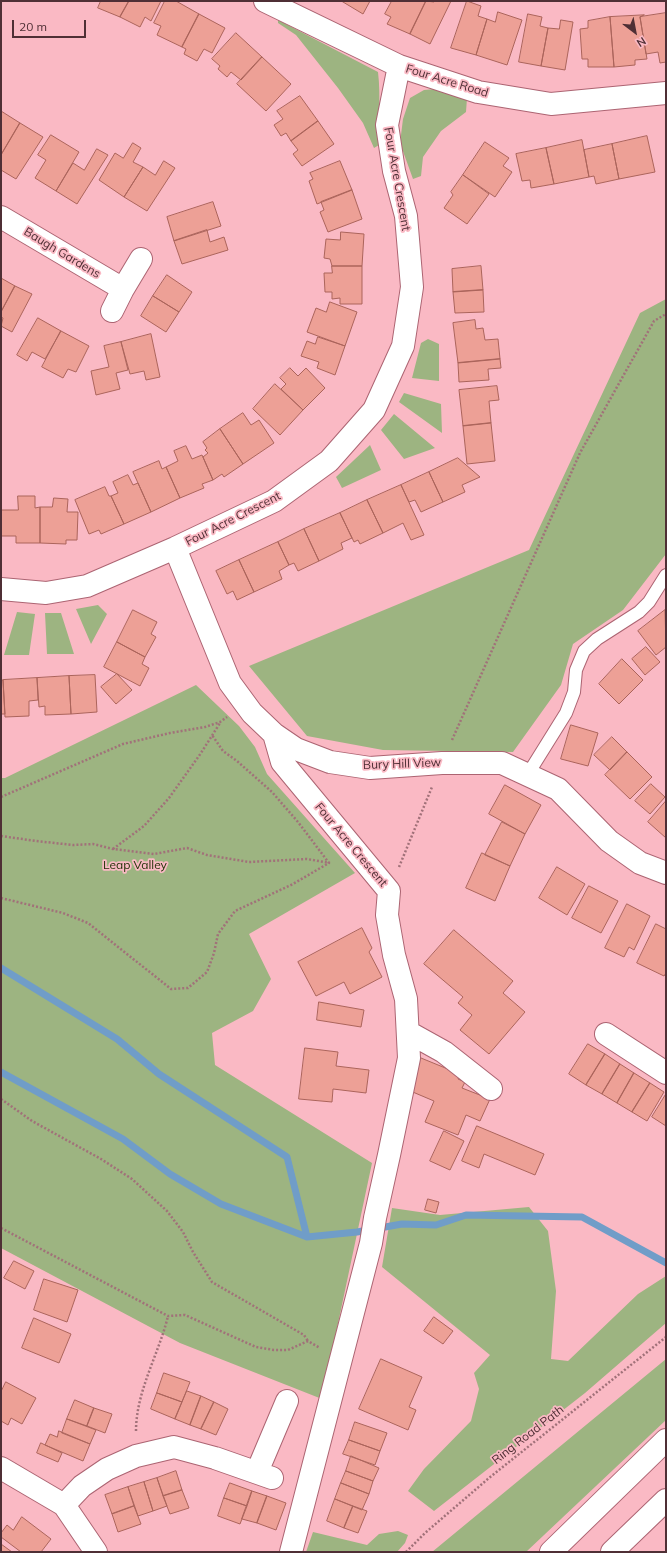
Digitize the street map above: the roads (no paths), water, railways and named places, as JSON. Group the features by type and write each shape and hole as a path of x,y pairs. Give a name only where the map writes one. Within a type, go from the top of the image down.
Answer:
{"main road":[{"name":"Four Acre Road","path":"265,1 399,66 478,92 551,104 666,93"},
{"name":"Four Acre Crescent","path":"1,590 46,593 87,586 175,548 274,501 329,461 374,410 403,346 412,287 406,216 394,171 386,125 399,66"},
{"name":"Baugh Gardens","path":"1,217 123,289"},
{"path":"112,311 141,259"},
{"name":"Bury Hill View","path":"175,548 230,683 252,713 274,734 296,749 330,762 370,768 442,763 502,763 558,789 609,841 640,863 666,873"},
{"name":"Four Acre Crescent","path":"274,734 282,762 389,891 387,915 395,961 406,999 409,1058 374,1218 371,1243 291,1552"},
{"path":"408,1032 444,1052 492,1089"},
{"path":"606,1034 666,1073"},
{"path":"64,1505 82,1486 107,1469 136,1456 174,1447 215,1458 265,1475 287,1401"},
{"path":"551,1552 666,1440"},
{"path":"1,1468 64,1505 96,1552"},
{"path":"612,1552 666,1500"}],"lane":[{"path":"528,774 566,713 574,692 576,670 584,651 597,639 639,612 649,602 666,575"}],"waterway":[{"path":"1,968 117,1039 159,1074 287,1157 307,1237"},
{"path":"1,1072 123,1139 170,1174 221,1204 307,1237 357,1232 402,1224 436,1225 466,1215 582,1217 666,1263"}],"park label":[{"name":"Leap Valley","path":"135,865"}]}
